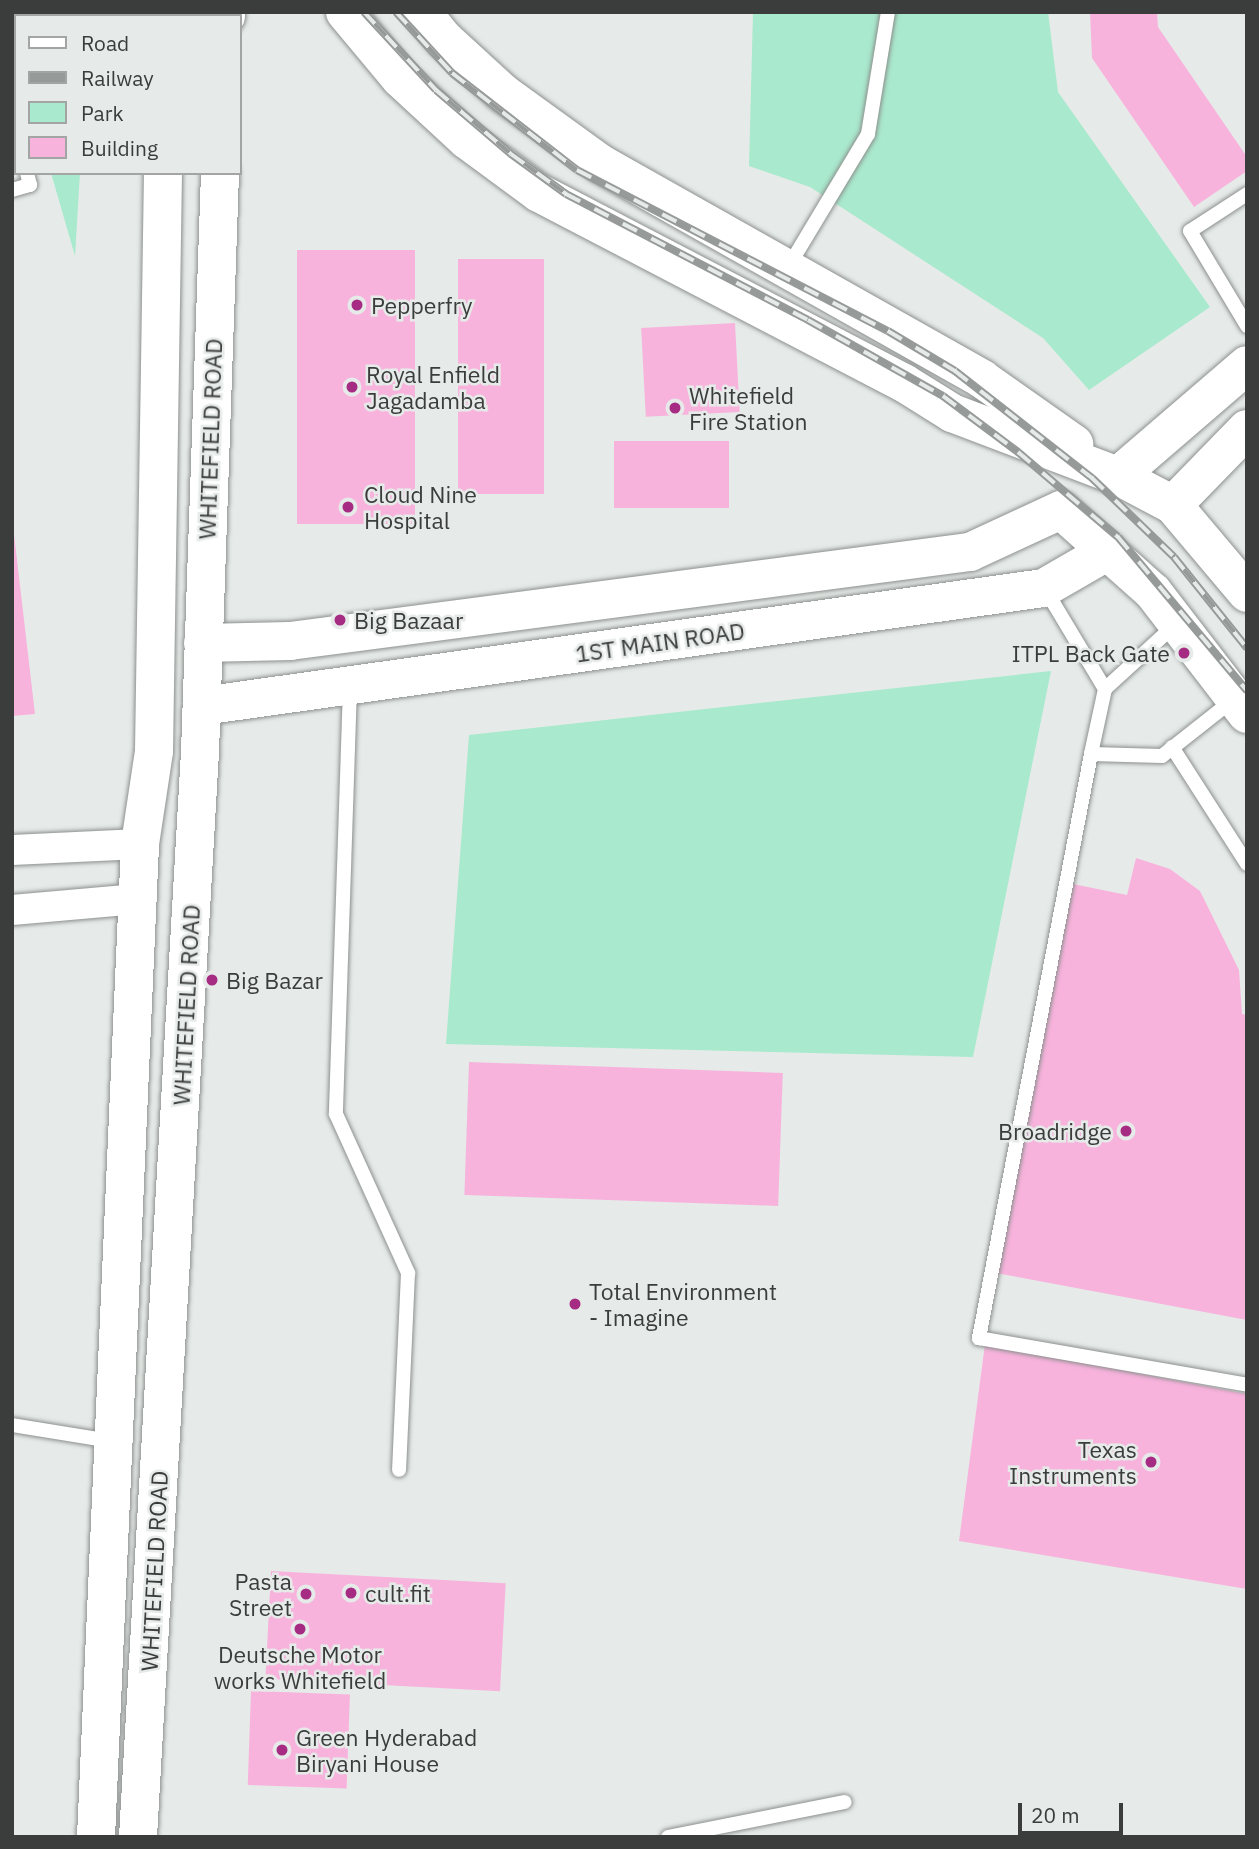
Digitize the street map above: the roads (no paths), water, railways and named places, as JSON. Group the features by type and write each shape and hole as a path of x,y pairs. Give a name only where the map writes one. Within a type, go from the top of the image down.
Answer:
{"main road":[{"path":"345,12 400,78 467,140 539,193 904,383 952,413 1118,476 1173,505 1247,593"},
{"path":"422,12 464,57 552,131 601,164 982,379 1118,476"},
{"name":"WHITEFIELD ROAD","path":"96,1837 140,844 153,751 163,175"},
{"name":"WHITEFIELD ROAD","path":"138,1837 202,706 220,175"},
{"path":"1118,476 1247,365"},
{"path":"1173,505 1247,429"},
{"path":"203,643 290,641 970,552 1061,510 1108,551 1178,622 1241,706"},
{"name":"1ST MAIN ROAD","path":"202,706 1044,588 1108,551"}],"street":[{"path":"12,850 140,844"},
{"path":"12,910 138,899"}],"lane":[{"path":"787,270 868,134 888,12"},
{"path":"12,190 30,185 28,175"},
{"path":"1247,194 1190,231 1247,326"},
{"path":"1044,588 1105,689"},
{"path":"1178,622 1105,689 979,1338 1247,1385"},
{"path":"350,685 336,1115 408,1273 399,1470"},
{"path":"1091,754 1162,756 1172,747 1241,706"},
{"path":"1172,747 1247,864"},
{"path":"12,1425 113,1441"},
{"path":"668,1837 845,1802"}],"railway":[{"path":"364,12 436,90 511,154 566,194 808,320 943,396 1018,452 1118,537 1247,691"},
{"path":"396,12 452,73 577,170 888,331 955,371 1092,478 1174,557 1247,648"}],"place":[{"name":"Pepperfry","path":"357,305"},
{"name":"Royal Enfield Jagadamba","path":"352,387"},
{"name":"Whitefield Fire Station","path":"675,408"},
{"name":"Cloud Nine Hospital","path":"348,507"},
{"name":"Big Bazaar","path":"340,620"},
{"name":"ITPL Back Gate","path":"1184,653"},
{"name":"Big Bazar","path":"212,980"},
{"name":"Broadridge","path":"1126,1131"},
{"name":"Total Environment - Imagine","path":"575,1304"},
{"name":"Texas Instruments","path":"1151,1462"},
{"name":"cult.fit","path":"351,1593"},
{"name":"Pasta Street","path":"306,1594"},
{"name":"Deutsche Motor works Whitefield","path":"300,1629"},
{"name":"Green Hyderabad Biryani House","path":"282,1750"}]}
